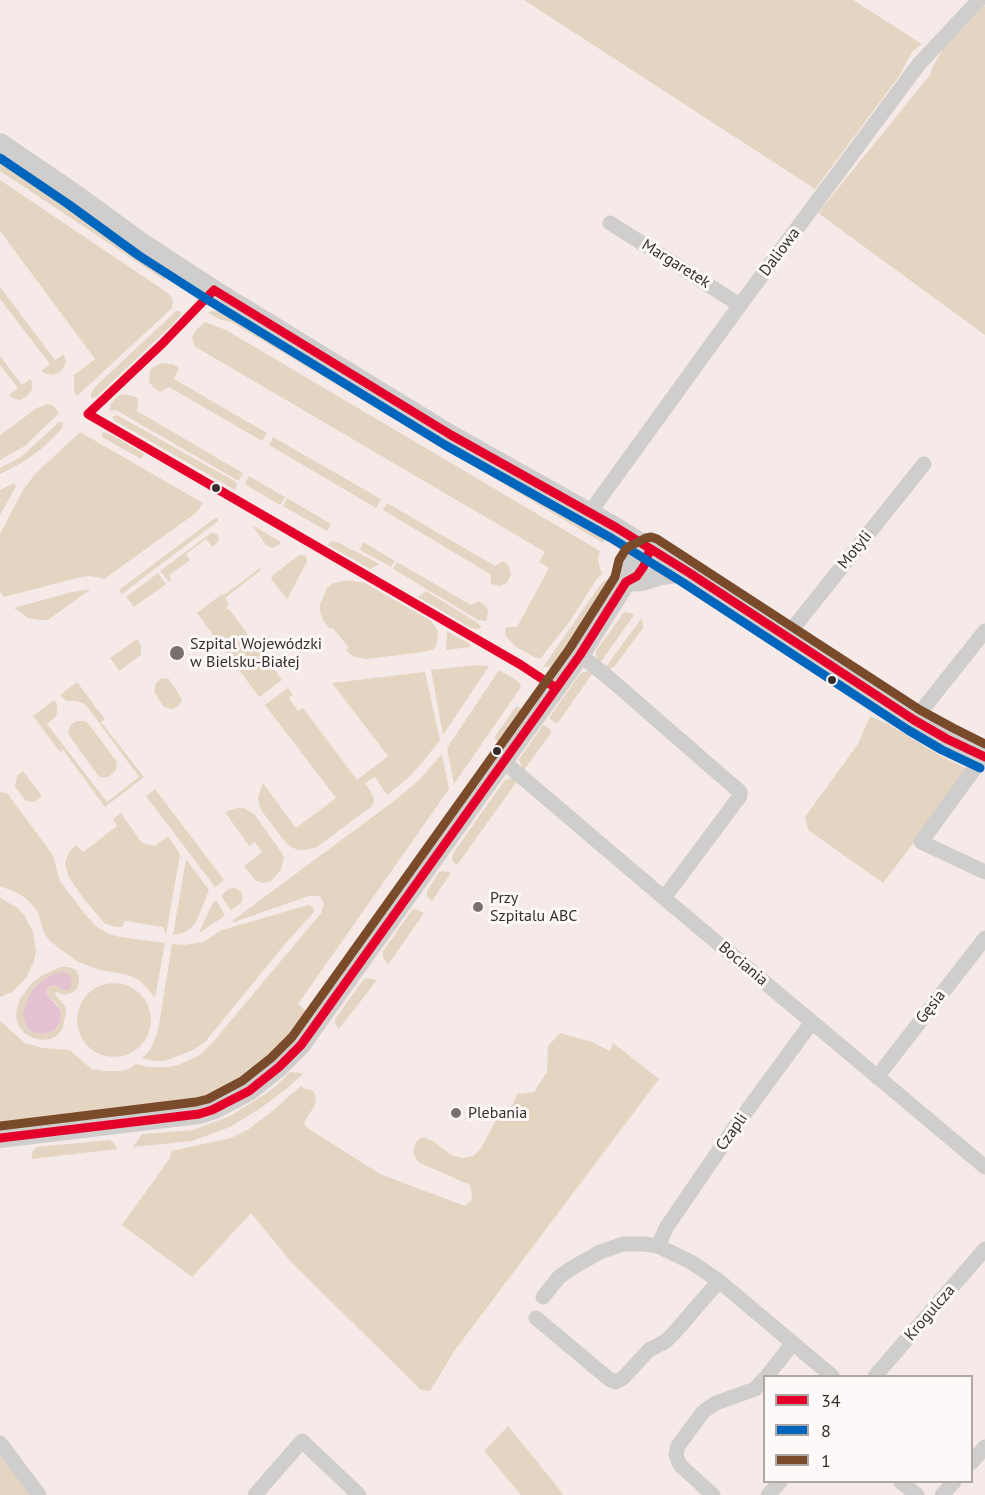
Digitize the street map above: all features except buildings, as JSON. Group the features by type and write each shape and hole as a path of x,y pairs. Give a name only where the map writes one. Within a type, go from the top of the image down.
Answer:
{"street":[{"name":"Daliowa","path":"591,512 740,305 919,64 979,0"},
{"path":"0,143 145,245 214,290 451,435 591,512 688,572 914,720 983,757 921,842 985,872"},
{"name":"Margaretek","path":"610,223 740,305"},
{"name":"Motyli","path":"786,637 924,464"},
{"path":"0,1138 200,1114 236,1098 279,1067 301,1045 580,655 626,582 637,576 644,566 650,549"},
{"path":"626,582 688,572"},
{"path":"914,720 985,631"},
{"path":"580,655 740,792 740,796 664,898"},
{"name":"Bociania","path":"503,760 985,1167"},
{"name":"Gęsia","path":"877,1077 985,938"},
{"name":"Czapli","path":"658,1246 666,1228 697,1182 812,1023"},
{"path":"543,1297 559,1278 600,1252 623,1244 658,1246 691,1262 719,1281 830,1375"},
{"name":"Krogulcza","path":"877,1375 985,1249"},
{"path":"536,1318 609,1379 616,1382 623,1378 649,1350 666,1341 719,1281"},
{"path":"768,1375 792,1343"},
{"path":"713,1495 681,1466 676,1454 678,1446 708,1408 755,1389 763,1381"},
{"path":"255,1495 302,1441 359,1495"},
{"path":"0,1443 39,1495"},
{"path":"973,1461 985,1447"},
{"path":"768,1495 779,1483"},
{"path":"902,1483 917,1495"},
{"path":"942,1495 953,1483"}],"shaded area":[{"path":"524,0 853,0 922,44 912,52 900,75 815,189"},
{"path":"985,5 985,335 818,213 930,75 943,49"},
{"path":"0,153 74,204 133,253 168,275 164,280 0,171"},
{"path":"0,180 168,293 172,298 172,308 77,396 74,392 74,375 95,359 0,231"},
{"path":"0,287 55,360 64,354 66,362 58,373 51,375 41,371 50,364 0,299"},
{"path":"176,311 182,313 172,325 96,397 91,398 91,393 96,386"},
{"path":"211,311 229,314 606,537 603,543 231,322 208,313"},
{"path":"205,322 226,330 600,551 598,557 602,574 541,658 536,658 516,647 505,635 505,630 506,627 517,627 549,568 539,562 545,552 194,346 192,337"},
{"path":"0,356 22,385 30,379 32,382 32,390 20,400 9,395 18,388 0,365"},
{"path":"162,363 172,364 179,368 174,379 267,433 262,441 169,387 160,392 153,387 149,382 150,371"},
{"path":"126,394 138,398 137,411 243,473 239,480 116,410 110,411 111,403 120,395"},
{"path":"48,404 54,406 59,413 25,446 0,460 0,435 37,408"},
{"path":"117,415 236,482 235,490 115,421 112,417"},
{"path":"59,422 63,422 62,429 41,449 0,474 0,468 21,457"},
{"path":"80,432 203,503 196,513 104,579 81,577 4,597 0,592 0,534 23,490 35,474"},
{"path":"103,432 144,454 141,459 102,437"},
{"path":"273,437 381,499 376,508 269,445"},
{"path":"249,476 285,497 280,505 246,485"},
{"path":"14,483 16,486 0,515 0,490"},
{"path":"287,498 331,524 327,531 283,506"},
{"path":"387,503 495,566 503,561 509,566 511,575 507,583 500,586 491,584 490,574 383,510"},
{"path":"218,518 218,521 122,594 119,590"},
{"path":"252,525 281,542 272,548 266,545"},
{"path":"211,533 218,535 219,540 216,544 212,547 206,539 186,554 190,560 169,575 171,580 169,582 160,571"},
{"path":"334,541 380,564 370,569 328,545"},
{"path":"363,542 395,561 391,567 360,550"},
{"path":"299,555 306,556 307,562 287,599 271,579"},
{"path":"397,562 471,605 479,601 486,606 487,620 478,620 393,569"},
{"path":"260,568 261,570 225,598 229,605 226,608 282,680 259,697 197,613"},
{"path":"158,573 166,584 134,607 126,597"},
{"path":"606,579 612,583 563,660 555,666 543,667 600,585"},
{"path":"349,580 365,583 431,621 438,632 436,647 423,652 367,659 350,654 346,650 349,648 333,628 330,629 323,620 320,611 320,604 327,588 333,583"},
{"path":"91,589 48,620 28,618 14,608 72,592"},
{"path":"426,591 482,627 471,628 418,597"},
{"path":"624,612 634,615 600,663 596,657 596,651"},
{"path":"641,619 643,628 614,667 605,668"},
{"path":"447,632 470,644 470,647 446,650"},
{"path":"137,639 141,645 141,655 119,671 110,658"},
{"path":"476,665 489,666 443,735 431,670"},
{"path":"499,670 518,681 521,687 454,784 447,748"},
{"path":"588,671 593,673 557,724 549,718 579,675"},
{"path":"425,672 440,740 422,763 387,795 375,777 365,783 373,796 372,806 317,847 299,850 286,843 261,810 258,797 263,783 296,828 336,798 265,705 288,688 293,695 289,698 298,711 303,708 357,780 388,756 332,683"},
{"path":"165,678 169,679 182,699 175,708 164,707 154,692 156,683"},
{"path":"77,682 105,719 101,722 144,777 105,807 63,750 60,752 33,716 54,700 57,713 47,724 107,802 139,777 86,705 77,701 66,701 60,695"},
{"path":"516,706 526,713 504,742 499,742 494,738"},
{"path":"870,716 969,770 883,883 808,830 805,817 858,744"},
{"path":"76,721 88,723 117,762 116,770 109,777 99,777 69,735 71,725"},
{"path":"543,725 550,729 551,733 524,770 519,759"},
{"path":"442,754 449,789 298,1004 312,1016 280,1055 248,1081 201,1104 0,1130 0,1021 25,1043 43,1048 70,1050 92,1069 118,1071 129,1069 136,1064 148,1067 168,1067 200,1055 321,913 324,904 318,896 309,896 232,921 394,801 418,781"},
{"path":"23,771 42,796 34,802 26,801 15,787 17,776"},
{"path":"511,778 518,780 457,865 453,862 454,852 504,781"},
{"path":"155,789 224,880 215,887 146,796"},
{"path":"0,792 7,793 47,847 53,856 60,881 97,927 120,937 165,943 155,998 139,980 78,962 60,949 44,933 38,912 29,901 18,893 0,886"},
{"path":"244,808 254,814 282,853 284,858 281,870 271,881 263,883 255,880 244,866 262,852 255,842 249,846 225,812"},
{"path":"121,813 142,843 155,846 168,836 180,854 166,935 163,927 125,921 122,927 104,923 68,876 65,863 69,852 76,845 83,852 117,826 113,819"},
{"path":"186,859 209,890 196,922 183,933 173,935"},
{"path":"439,872 451,873 432,901 427,896 427,891"},
{"path":"232,888 241,892 243,898 241,903 232,910 221,896"},
{"path":"0,898 18,908 24,915 33,932 36,951 26,978 12,992 0,997"},
{"path":"216,900 224,914 223,917 199,933 211,906"},
{"path":"308,905 314,909 314,912 205,1042 193,1050 165,1061 142,1058 150,1050 158,1031 172,944 203,942 222,930"},
{"path":"415,909 424,913 388,965 383,957 383,951"},
{"path":"60,967 69,967 76,970 79,976 77,989 72,993 66,995 56,992 55,994 65,1006 63,1028 51,1039 42,1040 25,1034 16,1018 20,999 32,983","holes":["51,975 64,990 55,985 47,988 46,994 59,1008 41,1034 25,1006 33,989"]},
{"path":"61,972 71,977 71,987 64,990 55,985 47,988 46,993 59,1008 61,1016 59,1024 54,1030 41,1034 28,1029 23,1013 33,989 51,975"},
{"path":"364,979 377,980 339,1029 335,1019"},
{"path":"114,983 135,989 145,999 151,1020 145,1041 135,1051 114,1057 93,1051 83,1041 77,1020 83,999 93,989"},
{"path":"560,1033 592,1042 610,1051 613,1043 659,1079 455,1350 430,1391 421,1390 292,1263 251,1213 192,1277 122,1225 170,1158 171,1151 231,1138 249,1129 301,1086 312,1090 316,1096 315,1105 304,1123 306,1127 380,1174 465,1206 471,1201 470,1185 418,1162 413,1152 416,1142 422,1137 433,1141 451,1155 463,1158 473,1156 481,1148 495,1122 495,1111 512,1106 517,1094 534,1092 547,1072 548,1046"},
{"path":"290,1072 304,1073 261,1108 230,1127 192,1141 133,1147 142,1134 193,1130 230,1116 276,1086"},
{"path":"109,1140 117,1149 32,1159 32,1152 37,1147"},
{"path":"508,1426 563,1495 521,1495 484,1451"},
{"path":"0,1455 31,1495 0,1495"}],"transit line":[{"name":"8","path":"0,158 138,255 208,300 445,445 611,538 908,730 942,750 980,768"},
{"name":"34","path":"214,290 451,435 617,528 914,720 985,757"},
{"name":"34","path":"88,414 163,343 214,290"},
{"name":"34","path":"88,414 521,665 556,688"},
{"name":"1","path":"0,1126 208,1099 242,1081 271,1058 292,1037 570,648 615,577 619,560 626,549 646,538 657,539 920,710 985,744"},
{"name":"34","path":"0,1138 199,1114 249,1091 279,1067 301,1045 319,1020 580,655 626,582 637,576 644,566 650,549"}],"place":[{"name":"Szpital Wojewódzki w Bielsku-Białej","path":"177,653"},
{"name":"Przy Szpitalu ABC","path":"478,907"},
{"name":"Plebania","path":"456,1113"}]}
